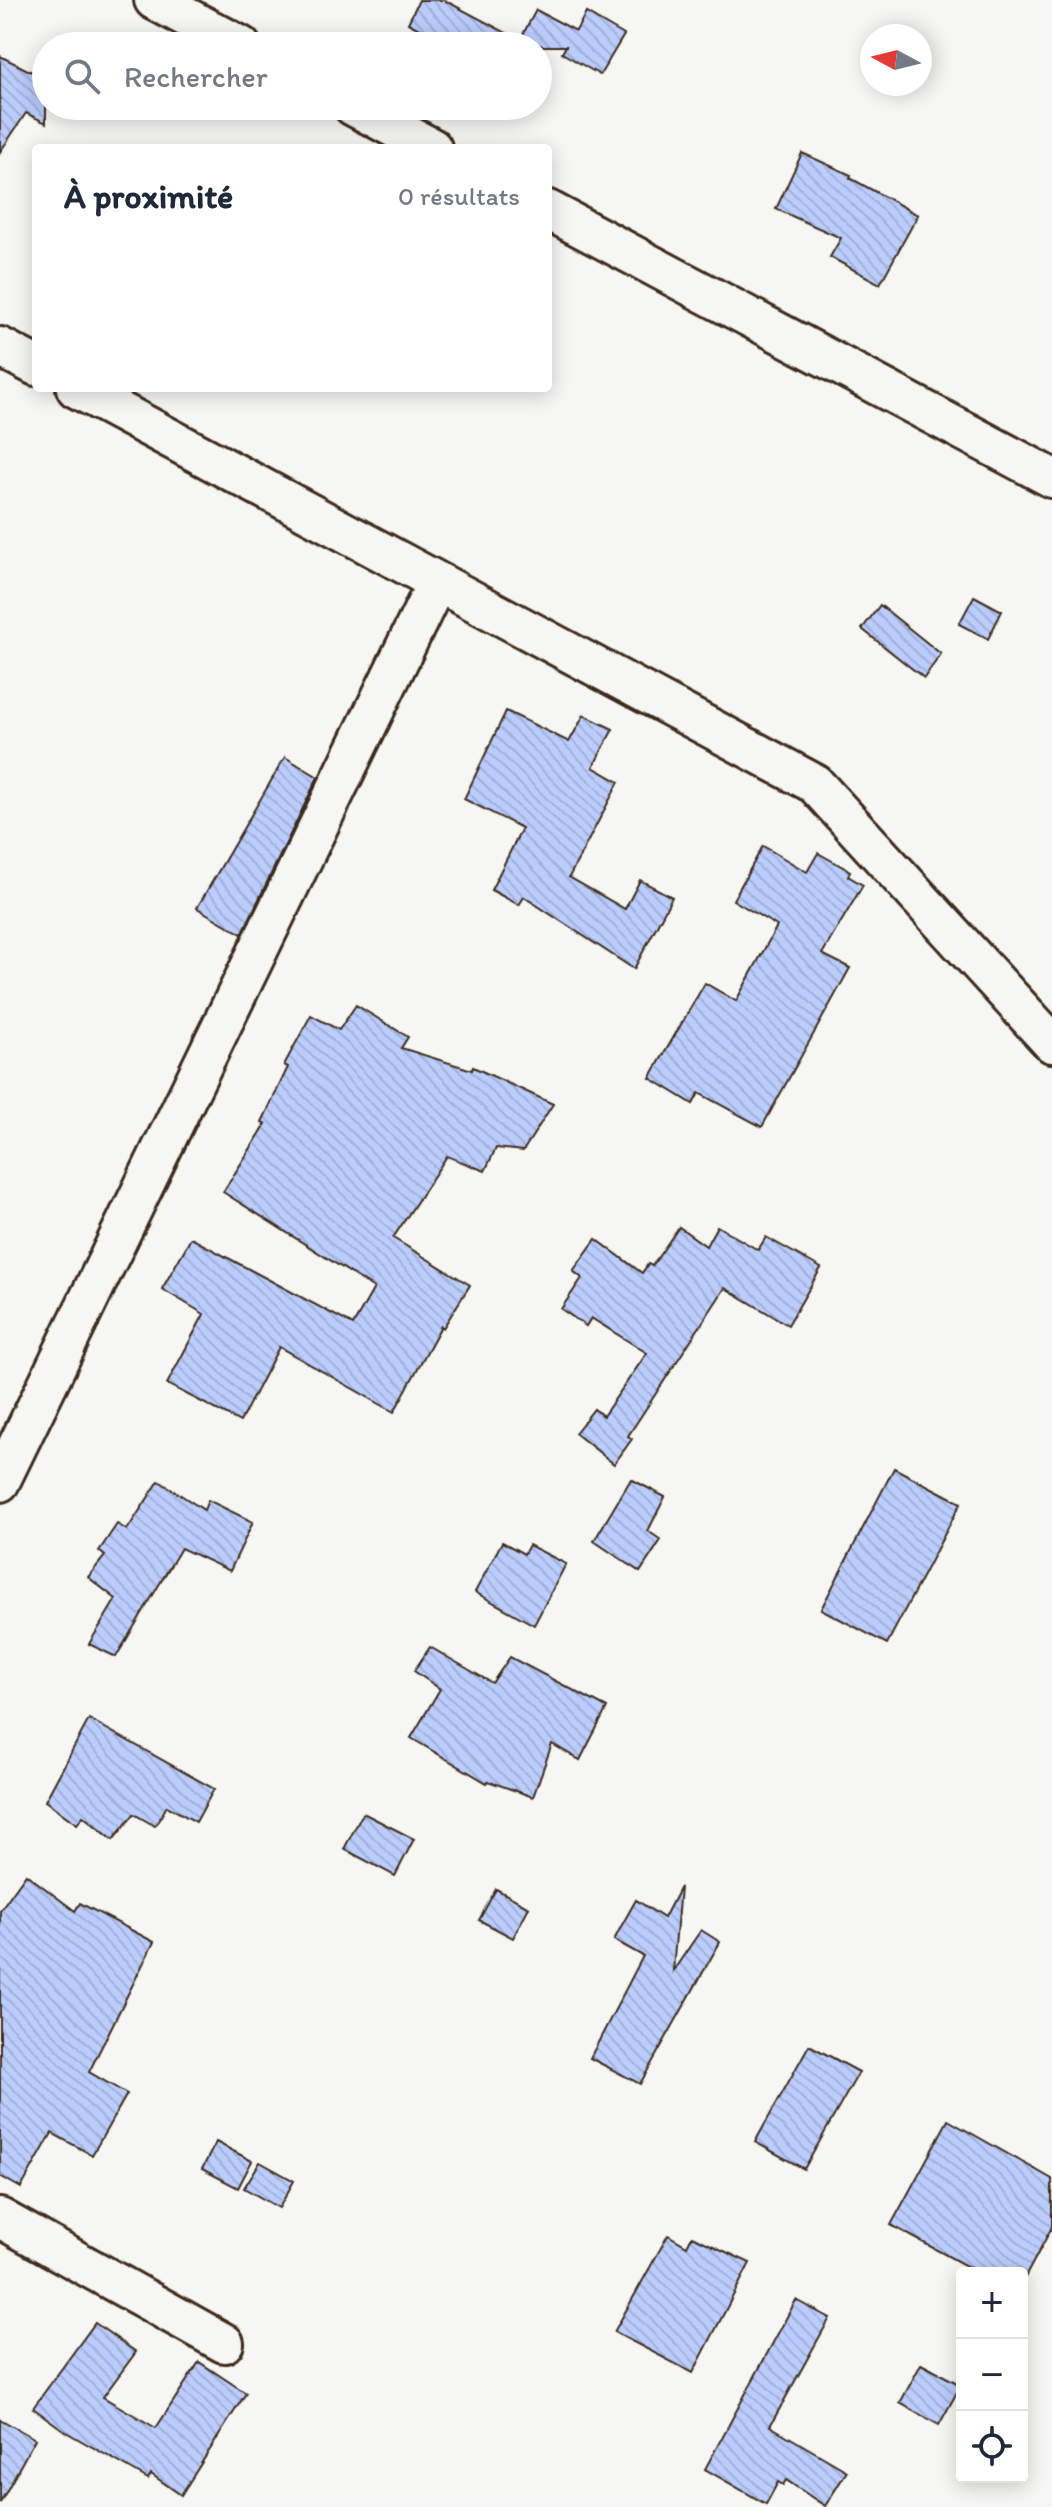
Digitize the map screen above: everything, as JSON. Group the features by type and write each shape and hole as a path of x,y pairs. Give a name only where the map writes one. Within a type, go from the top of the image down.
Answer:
{"street":[{"path":"154,0 215,32"},
{"path":"379,120 424,144"},
{"path":"552,212 1052,478"},
{"path":"0,347 32,364"},
{"path":"83,392 436,584 815,784 1052,1043"},
{"path":"0,1482 436,584"},
{"path":"0,2218 224,2343"}],"building":[{"path":"419,0 444,0 505,32 425,32 408,23"},
{"path":"536,10 576,31 586,13 624,35 600,75 562,53 566,46 552,46 552,32 524,32"},
{"path":"0,56 32,72 32,116 26,113 0,152"},
{"path":"802,153 851,175 850,178 918,215 880,284 830,257 841,238 776,209"},
{"path":"974,596 1002,611 988,639 959,624"},
{"path":"880,605 941,654 924,678 862,629"},
{"path":"506,711 569,742 584,715 613,729 593,767 619,782 569,877 625,909 640,880 672,897 634,969 524,897 519,905 491,890 522,828 464,799"},
{"path":"285,757 318,777 242,934 197,908"},
{"path":"763,846 807,872 818,853 850,871 848,876 863,885 822,954 850,968 762,1127 699,1093 693,1104 650,1078 705,983 736,1001 777,926 733,900"},
{"path":"356,1005 408,1037 401,1048 472,1070 473,1067 553,1104 523,1151 496,1148 485,1171 447,1156 393,1238 470,1285 443,1328 441,1326 394,1412 279,1347 240,1422 167,1384 204,1314 162,1289 191,1238 353,1325 374,1288 223,1192 266,1124 262,1122 288,1067 284,1065 311,1015 339,1030"},
{"path":"717,1226 758,1250 766,1237 821,1268 788,1325 725,1288 628,1436 632,1439 614,1464 575,1433 594,1409 603,1416 647,1353 591,1318 586,1326 561,1309 582,1278 573,1271 596,1239 642,1273 648,1264 652,1266 679,1227 706,1246"},
{"path":"894,1468 961,1503 887,1644 821,1609"},
{"path":"631,1479 665,1497 648,1531 661,1540 640,1572 594,1541"},
{"path":"159,1481 204,1510 208,1500 253,1522 230,1571 181,1548 116,1657 89,1644 116,1599 88,1577 105,1556 99,1551 117,1524 127,1530"},
{"path":"502,1542 524,1554 529,1545 566,1564 534,1625 475,1592"},
{"path":"430,1647 492,1683 510,1657 607,1708 580,1760 552,1744 533,1797 487,1783 411,1738 440,1689 414,1671"},
{"path":"89,1719 214,1789 196,1822 167,1806 155,1826 134,1814 113,1840 83,1816 77,1824 45,1801"},
{"path":"363,1813 414,1839 395,1876 344,1849"},
{"path":"26,1874 75,1911 80,1903 154,1942 89,2072 127,2094 92,2155 52,2133 21,2188 0,2176 0,1910"},
{"path":"680,1887 673,1971 701,1930 720,1942 640,2084 590,2058 643,1956 614,1940 636,1900 664,1918"},
{"path":"496,1889 529,1907 513,1938 479,1920"},
{"path":"809,2045 859,2072 804,2169 755,2142"},
{"path":"948,2120 1052,2179 1052,2227 1028,2272 1028,2267 968,2267 891,2225"},
{"path":"216,2142 252,2161 238,2188 202,2169"},
{"path":"260,2162 294,2181 279,2208 244,2188"},
{"path":"668,2235 687,2246 692,2236 750,2263 693,2373 614,2332"},
{"path":"796,2300 830,2318 770,2426 847,2471 825,2506 786,2480 783,2485 778,2482 766,2504 705,2469"},
{"path":"95,2323 136,2352 103,2397 156,2428 199,2362 246,2393 181,2495 151,2474 148,2479 66,2432 33,2408"},
{"path":"921,2364 956,2382 956,2394 939,2425 900,2403"},
{"path":"0,2419 35,2439 0,2503"}]}
